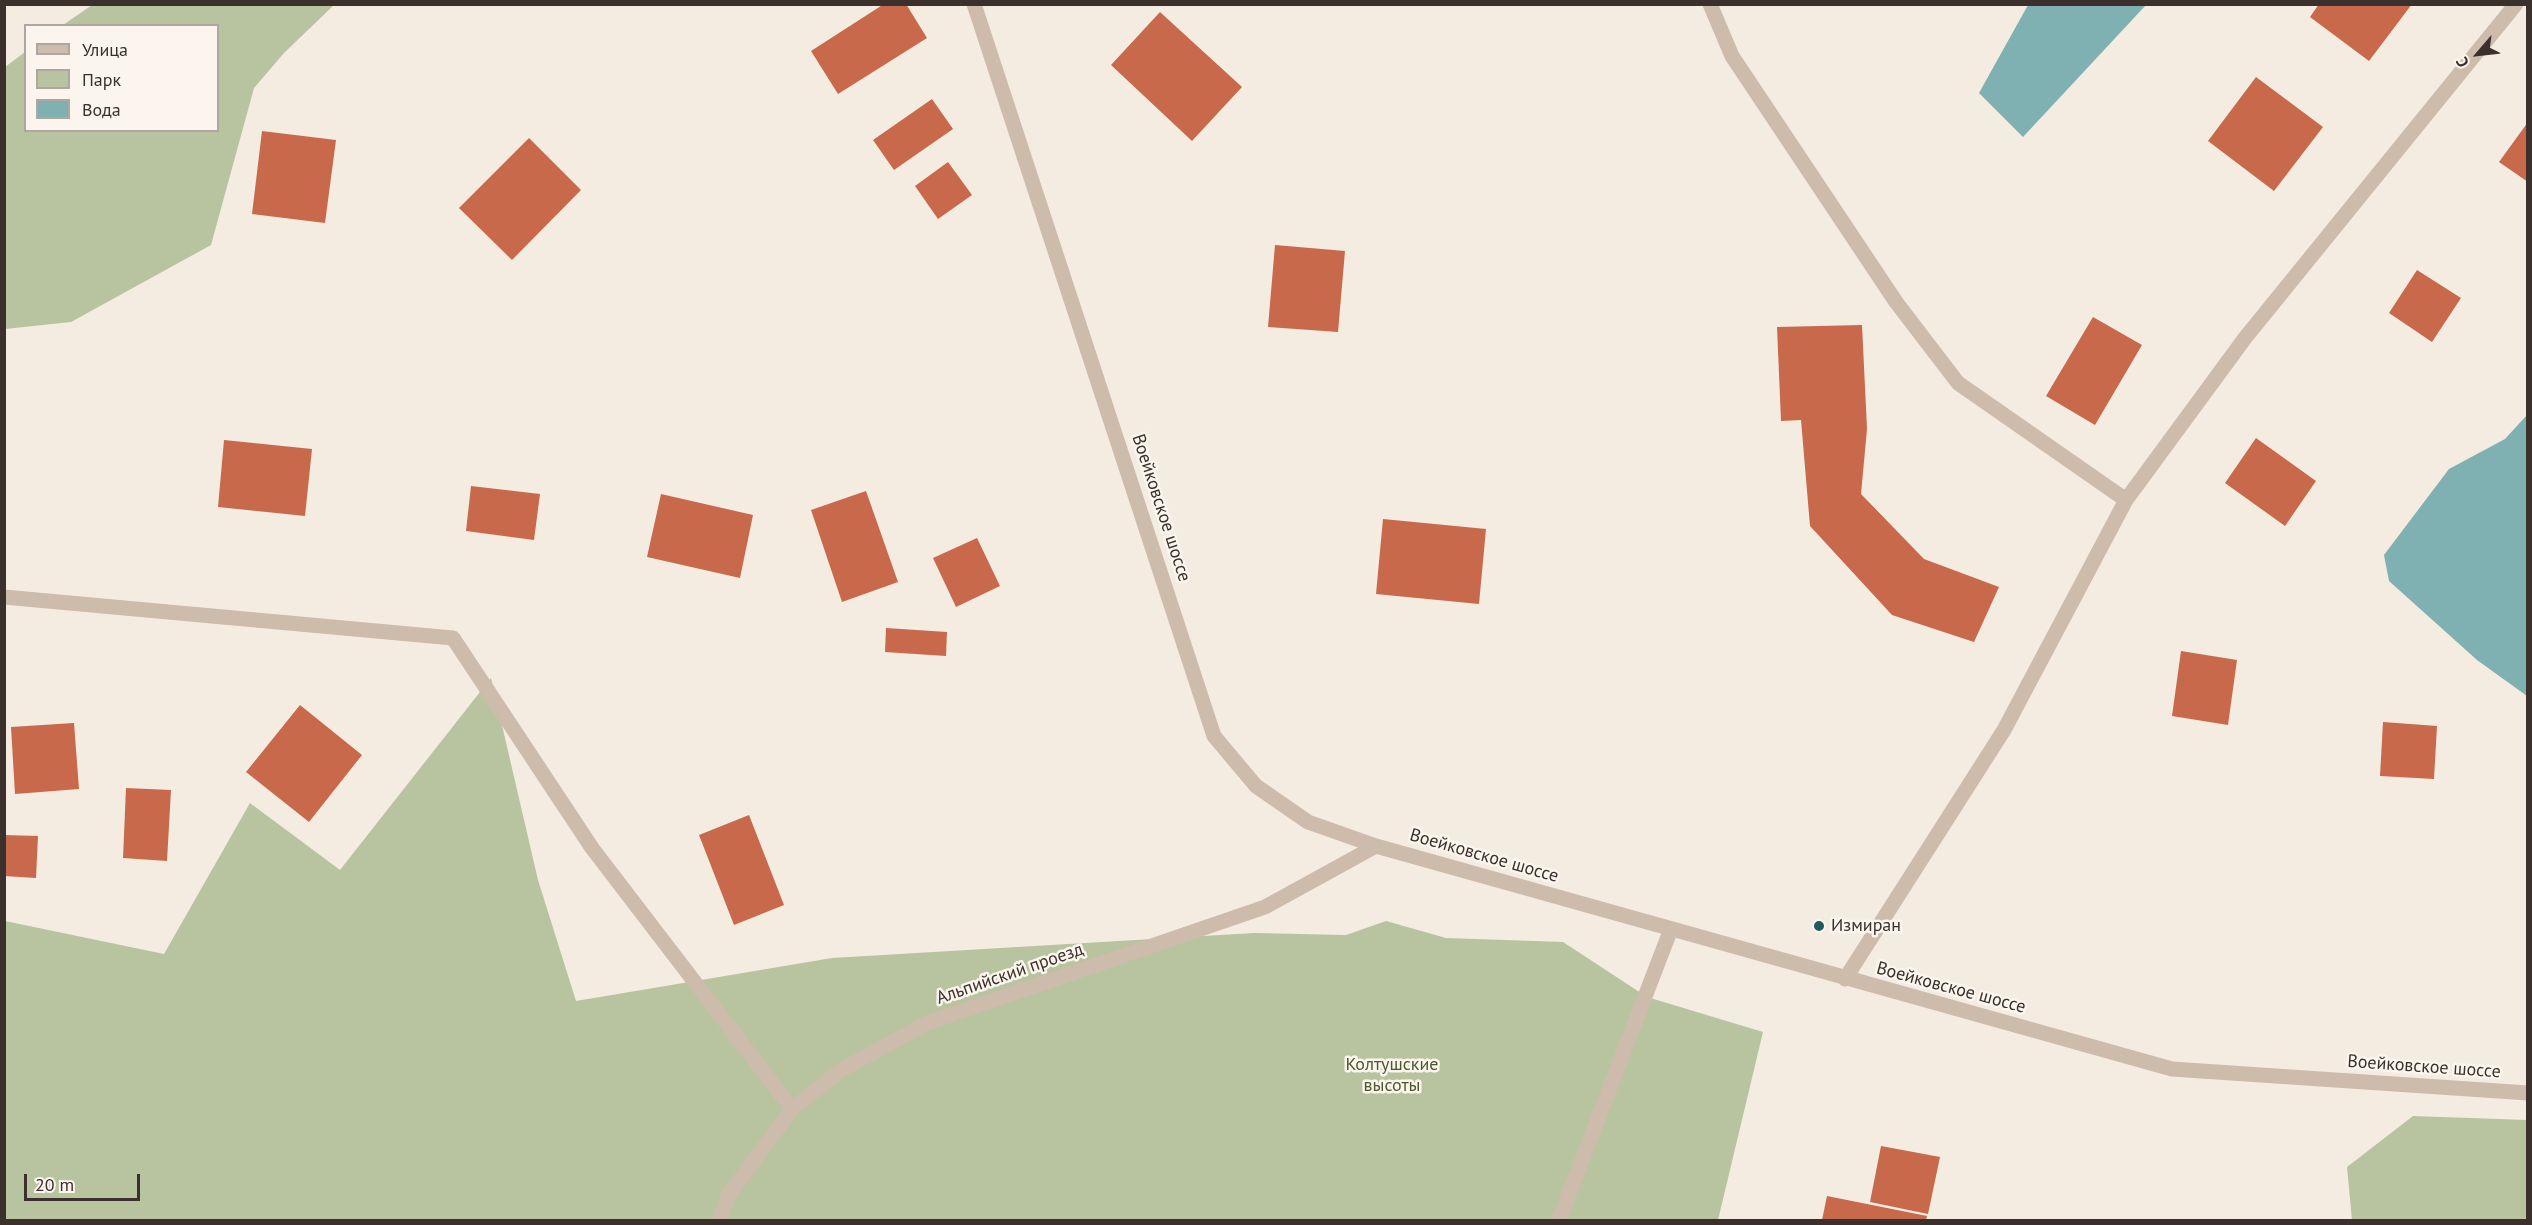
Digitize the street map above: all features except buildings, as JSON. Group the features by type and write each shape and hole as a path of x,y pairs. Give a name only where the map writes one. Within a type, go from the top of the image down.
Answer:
{"street":[{"name":"Воейковское шоссе","path":"974,4 1214,736 1256,786 1308,822 1376,846 2172,1069 2528,1093"},
{"path":"1710,4 1732,56 1896,302 1958,382 2126,500"},
{"path":"1845,979 2004,730 2126,500 2245,338 2516,4"},
{"path":"4,597 453,638 592,848 792,1109"},
{"name":"Альпийский проезд","path":"720,1221 728,1196 792,1109 841,1070 927,1023 1265,907 1376,846"},
{"path":"1559,1221 1671,929"}],"green space":[{"path":"92,5 334,5 284,53 254,88 211,245 71,322 5,329 5,67 24,53 24,132 219,132 219,24 64,24"},
{"name":"Колтушские высоты","path":"491,678 538,880 576,1001 832,958 1254,933 1346,935 1386,921 1446,938 1563,942 1647,997 1763,1032 1718,1220 5,1220 5,921 164,954 250,803 340,870"},
{"path":"2413,1116 2527,1120 2527,1220 2352,1220 2347,1167"}],"water":[{"path":"2028,5 2146,5 2023,137 1979,93"},
{"path":"2527,415 2527,696 2477,660 2389,581 2384,555 2449,469 2505,439"}],"place":[{"name":"Измиран","path":"1819,926"}]}
